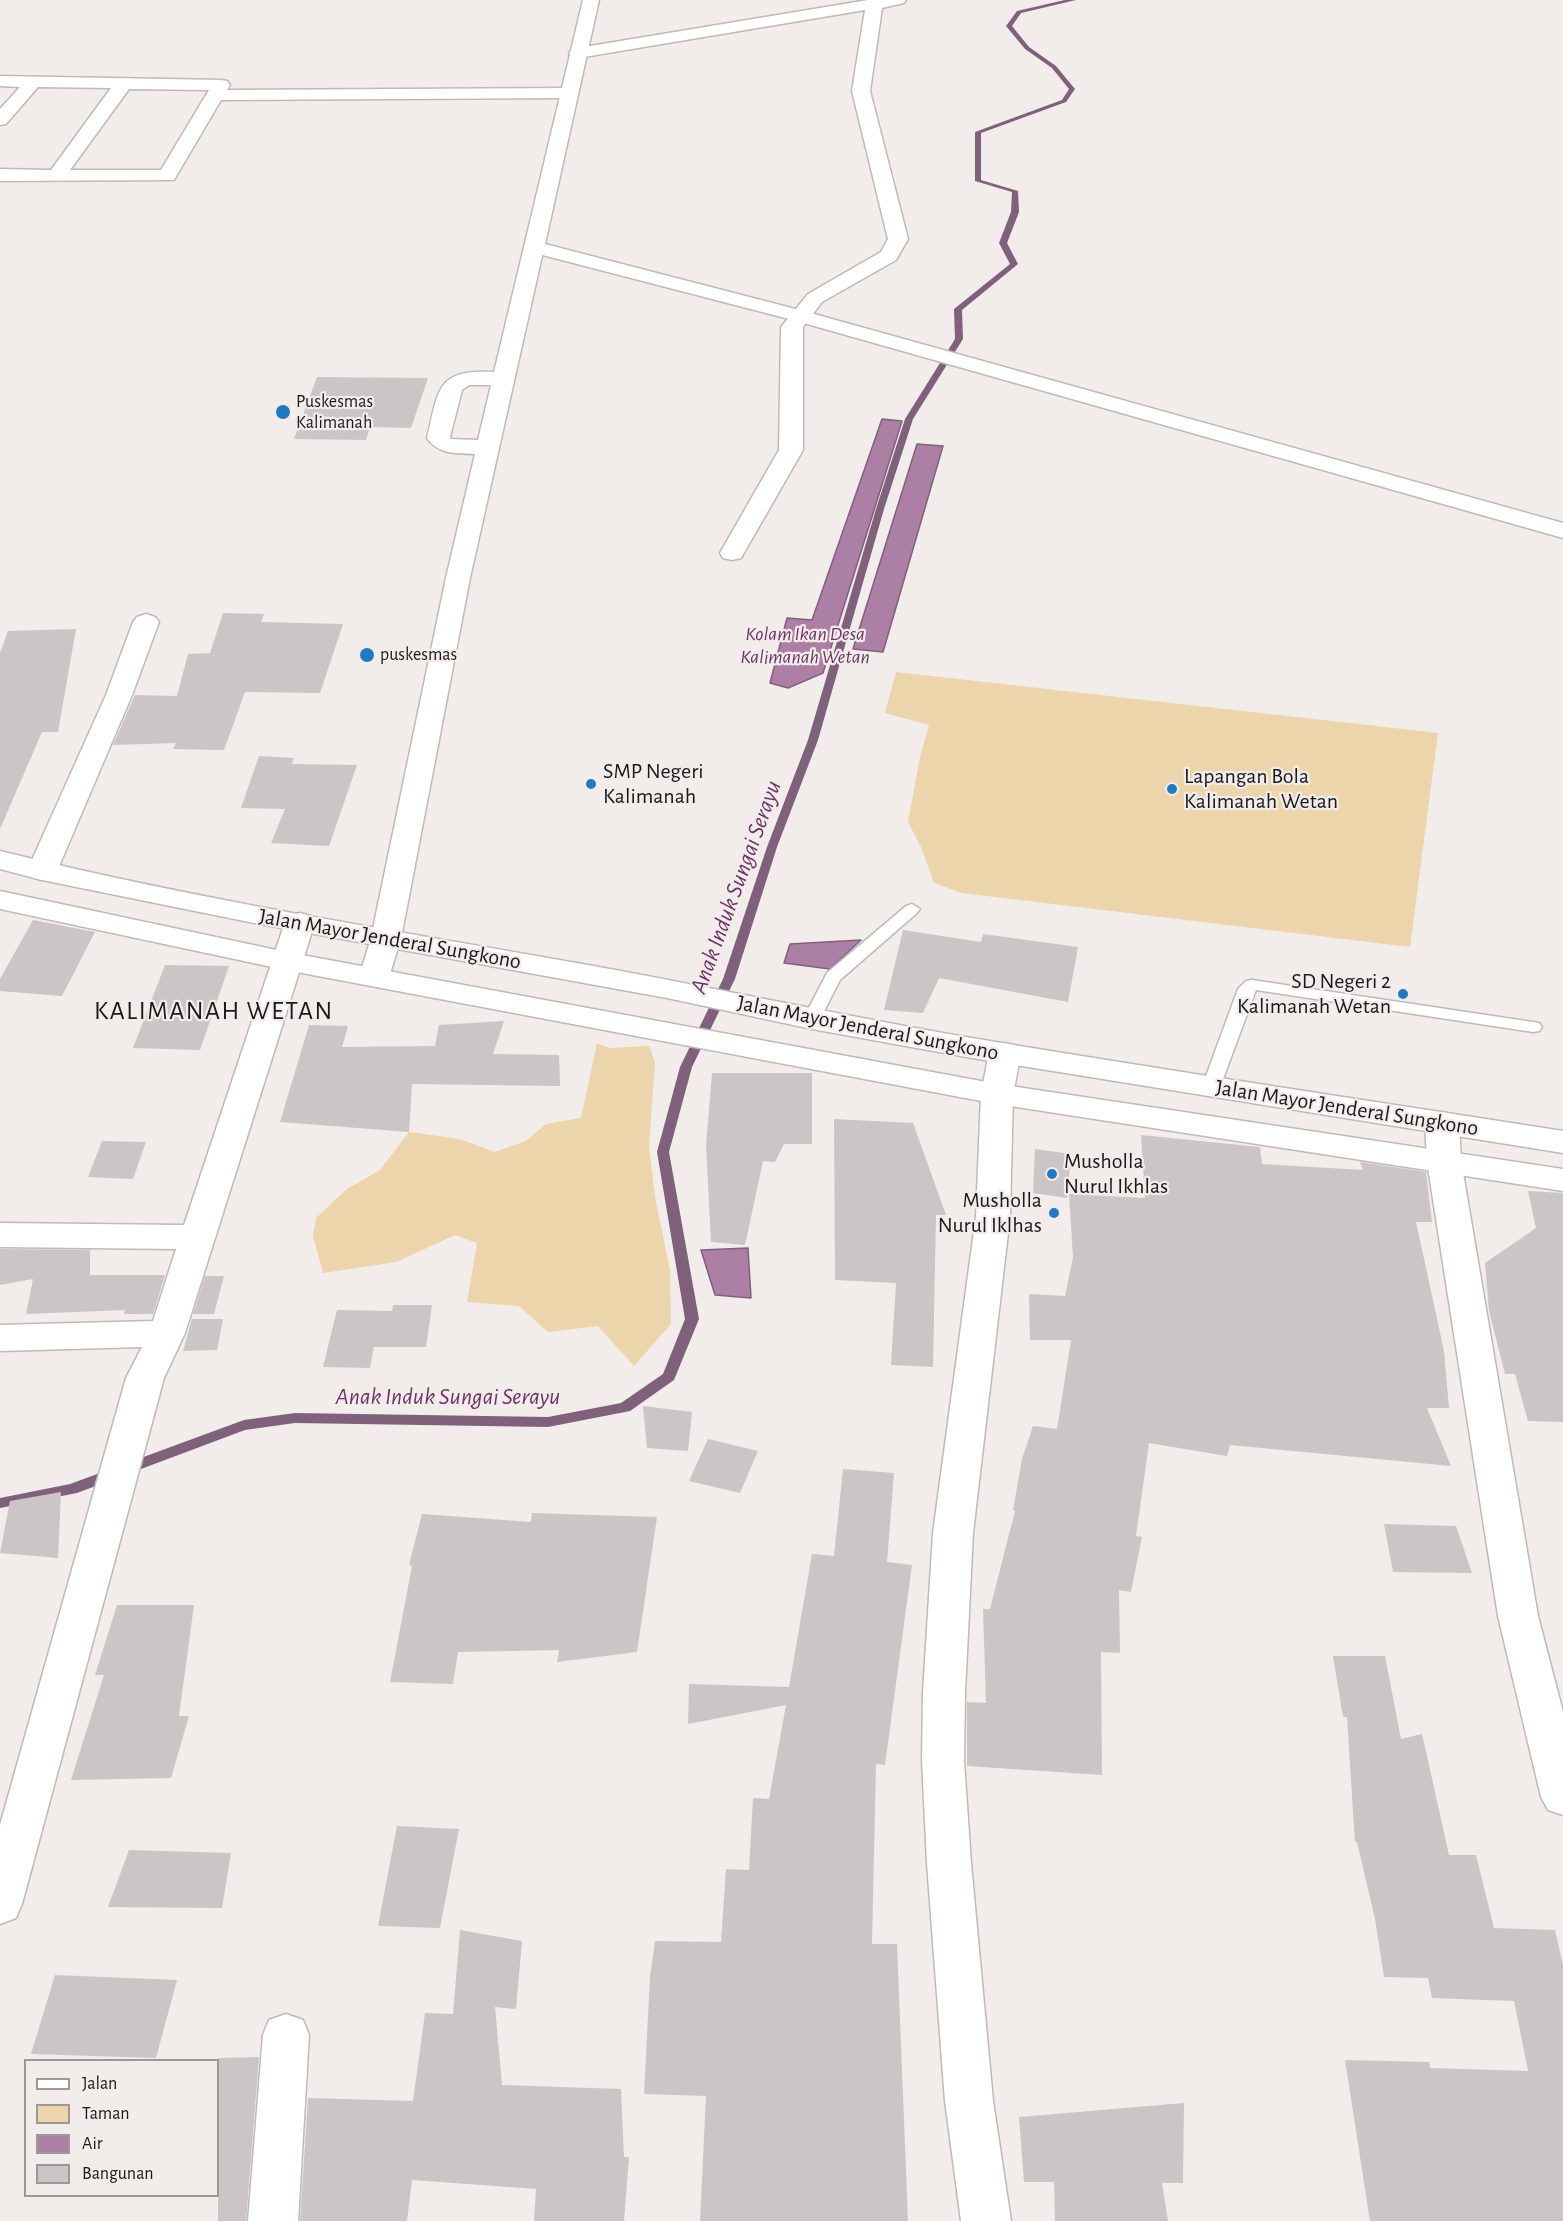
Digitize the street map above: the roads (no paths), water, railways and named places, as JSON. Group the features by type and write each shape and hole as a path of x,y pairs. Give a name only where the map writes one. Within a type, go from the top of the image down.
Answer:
{"street":[{"path":"374,977 386,938 458,578 591,0"},
{"path":"579,53 898,0"},
{"path":"732,553 791,450 792,327 815,298 889,256 898,239 861,91 874,4"},
{"path":"0,81 221,85 168,176 0,175"},
{"path":"0,120 33,82"},
{"path":"56,176 124,83"},
{"path":"215,95 568,93"},
{"path":"534,247 800,316 1563,531"},
{"path":"489,447 449,446 438,438 451,387 455,383 467,379 503,379"},
{"path":"42,871 119,695 146,622"},
{"name":"Jalan Mayor Jenderal Sungkono","path":"0,860 42,871 300,922 667,989 812,1019 1211,1087 1563,1142"},
{"name":"Jalan Mayor Jenderal Sungkono","path":"0,900 286,961 997,1094 1563,1180"},
{"path":"0,1904 145,1378 167,1333 300,922"},
{"path":"986,2221 969,2101 959,1982 944,1773 944,1703 954,1533 993,1216 997,1094 1005,1053"},
{"path":"1442,1123 1444,1161 1518,1616 1563,1797"},
{"path":"0,1235 197,1237"},
{"path":"0,1338 167,1333"},
{"path":"273,2221 286,2035"}],"lane":[{"path":"812,1019 832,977 912,909"},
{"path":"1211,1087 1247,989 1252,986 1262,985 1533,1028"}],"water":[{"name":"Kolam Ikan Desa Kalimanah Wetan","path":"882,419 902,421 823,673 788,688 770,683 787,618 812,620"},
{"name":"Kolam Ikan Desa Kalimanah Wetan","path":"917,444 943,446 883,652 853,649"},
{"path":"861,940 830,969 784,963 790,944"},
{"path":"748,1248 751,1298 715,1295 701,1250"}],"waterway":[{"name":"Anak Induk Sungai Serayu","path":"0,1503 72,1489 244,1425 295,1418 548,1422 625,1407 669,1377 692,1319 663,1152 686,1067 729,979 772,847 813,740 880,509 909,419 959,339 958,309 1014,264 1003,243 1015,212 1015,191 978,181 978,132 1064,101 1072,89 1054,67 1027,48 1009,26 1019,12 1073,0"}],"place":[{"name":"Puskesmas Kalimanah","path":"283,412"},
{"name":"puskesmas","path":"367,655"},
{"name":"SMP Negeri Kalimanah","path":"591,784"},
{"name":"Lapangan Bola Kalimanah Wetan","path":"1172,789"},
{"name":"SD Negeri 2 Kalimanah Wetan","path":"1403,994"},
{"name":"Musholla Nurul Ikhlas","path":"1052,1174"},
{"name":"Musholla Nurul Iklhas","path":"1054,1213"}],"district":[{"name":"KALIMANAH WETAN","path":"214,1011"}]}
